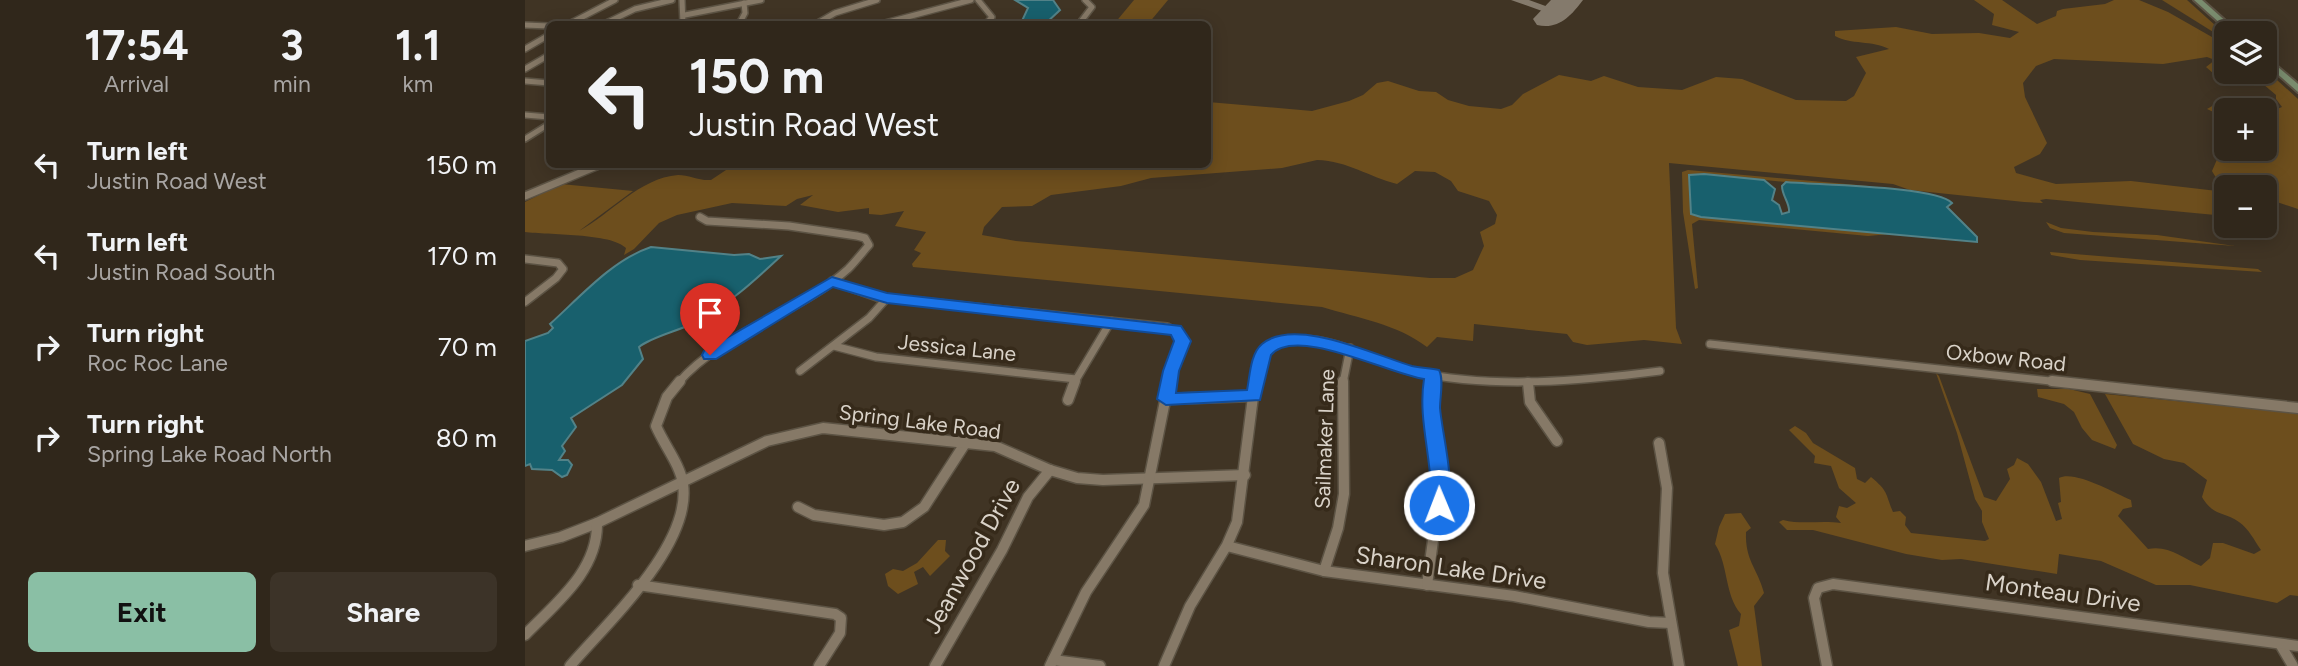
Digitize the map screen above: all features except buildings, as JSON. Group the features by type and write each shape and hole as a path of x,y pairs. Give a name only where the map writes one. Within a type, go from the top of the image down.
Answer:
{"street":[{"path":"575,21 615,0"},
{"path":"610,21 635,9 672,0"},
{"path":"682,0 684,21"},
{"path":"685,15 761,0"},
{"path":"822,21 856,5 877,0"},
{"path":"892,21 971,0"},
{"path":"978,0 991,13 992,17 989,21"},
{"path":"1081,21 1092,7 1085,0"},
{"path":"2198,0 2222,21"},
{"path":"849,1 856,5"},
{"path":"741,21 745,13 744,3"},
{"path":"525,25 546,26"},
{"path":"525,48 546,37"},
{"path":"525,69 546,57"},
{"path":"2277,70 2298,89"},
{"path":"525,82 546,83"},
{"path":"525,115 546,117"},
{"path":"525,139 546,126"},
{"path":"525,196 591,168"},
{"path":"570,666 664,553 680,524 685,503 683,481 656,426 661,406 673,389 717,350 832,281 866,250 869,241 857,236 789,226 706,221 700,217"},
{"path":"525,259 558,263 563,267 563,272 525,302"},
{"path":"832,281 862,293 887,298 1167,327 1180,334 1182,346 1171,371 1150,477 1138,517 1086,592 1052,663 1100,666"},
{"path":"800,371 869,318 887,298"},
{"path":"1068,400 1076,379 1111,321"},
{"path":"1164,666 1194,598 1227,546 1240,512 1254,396 1263,354 1272,345 1285,340 1319,342 1350,348 1411,371 1528,383 1660,371"},
{"name":"Oxbow Road","path":"1710,344 2298,408"},
{"name":"Jessica Lane","path":"834,346 867,355 1076,379"},
{"name":"Sailmaker Lane","path":"1324,571 1335,541 1343,503 1345,482 1342,382 1350,348"},
{"path":"1427,586 1440,488 1433,430 1433,374"},
{"path":"1528,383 1531,402 1557,441"},
{"path":"1166,399 1254,396"},
{"name":"Spring Lake Road","path":"525,546 561,537 597,523 767,441 823,428 966,442 1004,449 1050,470 1090,479 1245,475"},
{"path":"798,507 814,515 884,525 903,522 924,507 966,442"},
{"path":"1659,443 1667,474 1669,498 1663,558 1679,666"},
{"name":"Jeanwood Drive","path":"935,666 1002,550 1028,497 1050,470"},
{"path":"525,635 590,560 599,538 597,523"},
{"name":"Sharon Lake Drive","path":"1227,546 1324,571 1514,596 1649,622 1671,623"},
{"name":"Monteau Drive","path":"1827,666 1815,592 1822,585 1833,584 2298,646"},
{"path":"638,586 835,614 842,622 840,633 819,666"},
{"path":"2280,644 2293,666"}],"shaded area":[{"path":"1134,0 1168,0 1150,21 1116,21"},
{"path":"1974,0 2002,0 2037,24 2056,16 2057,11 2063,9 2105,4 2114,0 2139,0 2168,12 2214,38 2214,60 2207,57 2163,64 2054,59 2036,66 2023,83 2025,97 2047,143 2040,154 2014,167 2016,173 2056,184 2131,181 2214,191 2214,215 2046,199 2040,200 2043,203 2024,202 1910,190 1893,184 1669,163 1676,328 1682,344 1644,340 1587,345 1573,342 1567,334 1474,324 1473,341 1437,337 1427,347 1390,327 1322,307 913,267 912,264 921,253 914,250 926,232 895,226 904,211 881,215 869,214 869,208 838,212 800,205 813,195 797,199 786,206 732,203 677,215 659,223 634,249 624,255 626,248 607,240 525,232 525,202 561,184 633,191 579,231 651,183 678,175 711,180 729,168 1211,168 1211,102 1312,111 1349,101 1363,95 1377,83 1388,81 1419,91 1436,92 1448,100 1469,106 1501,109 1512,105 1523,94 1559,75 1591,81 1604,76 1638,87 1682,90 1716,77 1742,79 1796,100 1846,101 1854,96 1866,73 1856,57 1889,49 1876,44 1841,39 1835,36 1835,31 1896,27 1932,34 1979,33 2010,38 2019,32 1992,25 1994,14","holes":["1317,160 1349,166 1397,184 1415,171 1435,172 1451,181 1458,191 1489,201 1497,215 1495,224 1480,232 1484,246 1473,270 1455,278 1430,278 1016,241 982,235 984,227 1002,207 1032,206 1051,195 1121,186 1151,178 1282,168"]},
{"path":"2162,0 2187,0 2214,24 2214,32"},
{"path":"2214,61 2214,73 2206,67"},
{"path":"2277,80 2298,99 2298,209 2277,202 2277,175 2215,175 2212,171 2216,161 2277,161 2277,109 2282,107 2276,95 2263,84 2277,84"},
{"path":"1688,170 1880,187 1689,175 1691,214 1701,217 1890,234 1868,236 1699,220 1692,224 1698,288 1695,289 1683,212 1682,172"},
{"path":"2046,222 2061,228 2157,235 2235,246 2064,233 2050,228"},
{"path":"2050,252 2258,269 2262,272 2080,260 2051,255"},
{"path":"1936,373 1984,497 1996,501 2010,479 2007,469 2014,465 2017,458 2028,464 2041,482 2056,521 2062,519 2058,503 2061,502 2059,478 2075,477 2131,500 2132,507 2123,509 2118,516 2148,549 2169,551 2201,566 2210,558 2213,543 2223,543 2254,554 2261,550 2243,525 2215,511 2206,503 2202,497 2207,480 2184,463 2164,459 2133,444 2105,394 2298,413 2298,596 2290,595 2277,603 2190,585 2156,585 2101,561 2059,554 2057,574 1961,559 1942,560 1906,554 1813,530 1787,530 1779,522 1841,523 1836,517 1839,506 1847,508 1856,503 1839,488 1831,466 1814,463 1815,456 1789,430 1795,426 1806,433 1813,443 1855,468 1857,479 1865,483 1871,477 1877,482 1886,493 1893,512 1900,511 1906,517 1905,525 1911,533 1985,541 1989,539"},
{"path":"2037,389 2069,389 2090,394 2117,445 2115,449 2092,440 2074,412 2064,404 2038,397"},
{"path":"1741,513 1751,528 1746,532 1747,550 1764,593 1754,606 1762,666 1738,666 1729,630 1739,626 1741,614 1732,598 1723,561 1715,544 1725,514"},
{"path":"938,540 946,540 945,551 950,556 930,576 923,567 914,572 918,584 898,594 888,586 885,574 893,569 903,571 917,563"}],"water":[{"path":"1015,0 1053,0 1060,10 1048,21 1022,21 1028,8"},
{"path":"1689,175 1764,180 1775,189 1772,200 1779,205 1782,214 1789,212 1782,190 1786,182 1875,187 1942,197 1952,203 1947,207 1977,237 1977,242 1701,217 1691,214"},
{"path":"651,247 749,254 760,259 781,256 718,309 694,323 639,347 643,359 622,385 571,418 576,427 562,446 565,451 559,460 568,460 572,465 567,475 562,477 552,470 532,469 530,464 525,466 525,341 548,333 553,328 550,324 597,280 623,261"}],"taxiway":[{"path":"1517,0 1556,12"}],"runway":[{"path":"1548,19 1568,0"}],"route":[{"path":"710,355 832,281 877,297 1167,327 1180,334 1182,346 1171,371 1166,399 1254,396 1263,354 1269,346 1285,340 1333,344 1373,356 1393,366 1433,374 1431,390 1440,488 1439,505"}]}
